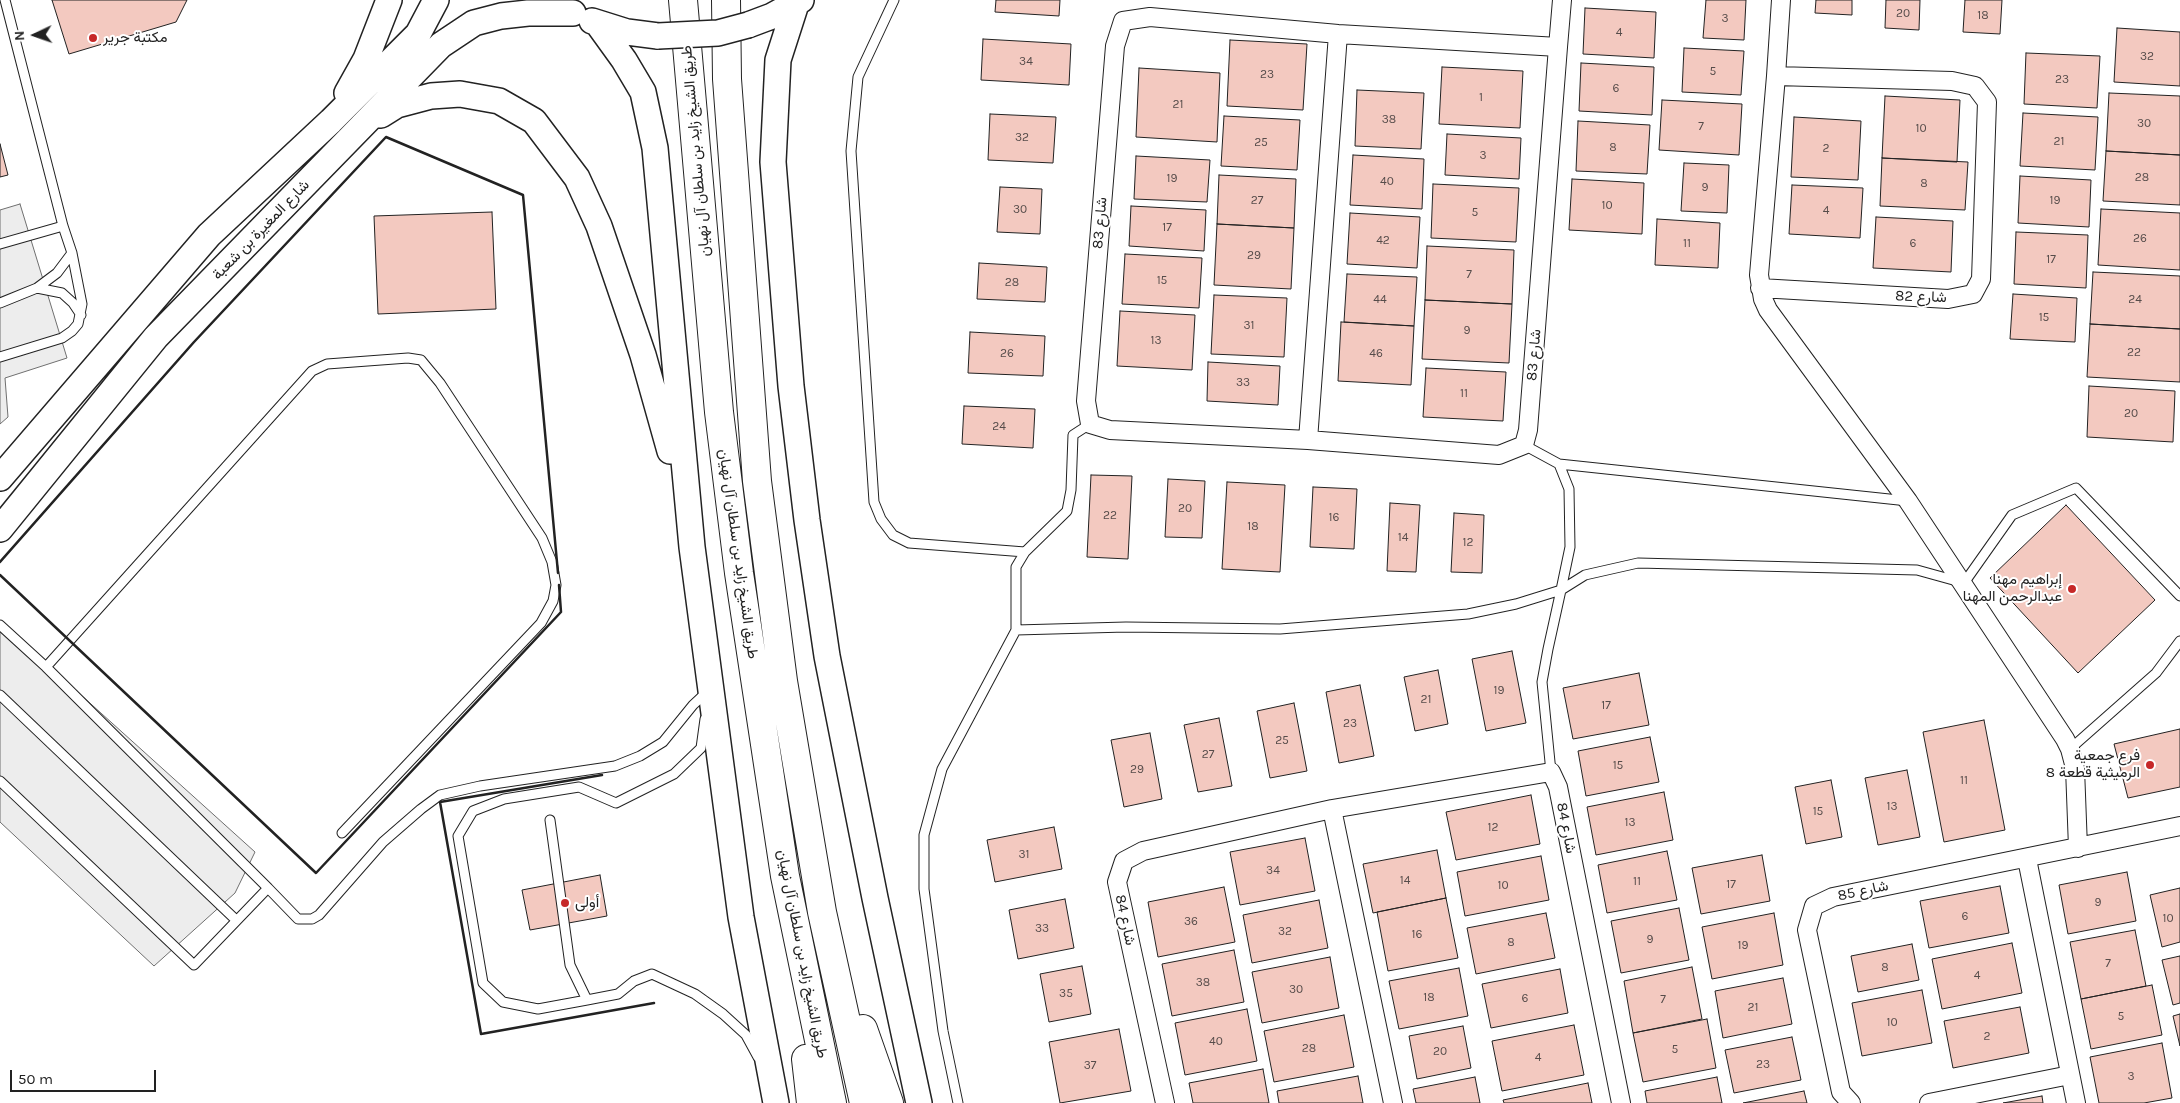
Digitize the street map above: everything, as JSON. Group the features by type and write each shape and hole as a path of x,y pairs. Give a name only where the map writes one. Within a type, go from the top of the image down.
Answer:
{"highway":[{"name":"طريق الشيخ زايد بن سلطان آل نهيان","path":"683,0 719,412 741,582 785,876 832,1103"},
{"name":"طريق الشيخ زايد بن سلطان آل نهيان","path":"726,0 728,79 757,481 783,681 822,912 864,1103"},
{"path":"785,876 811,1103"},
{"path":"822,912 888,1103"}],"main road":[{"path":"331,121 366,59 389,0"},
{"name":"شارع المغيرة بن شعبة","path":"0,478 209,235 331,121 418,34 436,0"},
{"path":"553,0 573,14 598,24 628,32 658,36 718,33 748,25 798,2"},
{"path":"798,2 778,60 773,162 792,395 807,520 827,656 875,898 919,1103"},
{"name":"شارع المغيرة بن شعبة","path":"0,529 156,337 440,45 474,23 501,16 528,13 573,14"},
{"path":"598,24 624,60 643,92 655,148 692,548 741,917 774,1092"},
{"path":"360,128 397,105 431,96 460,94 499,101 534,121 577,178 599,226 644,356 660,411 692,548"}],"street":[{"name":"شارع 83","path":"1524,445 1528,430 1562,0"},
{"path":"1780,0 1776,76 1759,275 1760,288 1768,310 1908,501 1964,583 2070,749 2075,768 2078,848"},
{"name":"شارع 83","path":"1090,424 1086,391 1115,46 1123,21 1150,16 1338,34 1558,47"},
{"path":"1308,440 1338,34"},
{"name":"شارع 82","path":"1760,288 1948,299 1973,294 1981,279 1986,102 1975,86 1952,81 1776,76"},
{"path":"1090,424 1110,430 1308,440 1499,455 1524,445"},
{"name":"شارع 84","path":"1165,1103 1117,882 1124,861 1143,851 1332,809 1551,772 1558,787 1621,1103"},
{"path":"1332,809 1393,1103"},
{"name":"شارع 85","path":"1851,1103 1841,1092 1807,930 1814,906 1833,897 2027,859 2180,826"},
{"path":"2027,859 2076,1103"},
{"path":"1929,1103 2070,1075"}],"lane":[{"path":"0,358 62,338 72,331 81,315 81,292 72,253 63,226 5,0"},
{"path":"894,0 858,77 851,151 874,502 880,519 893,535 909,543 1025,552"},
{"path":"0,244 63,226"},
{"path":"0,303 37,288 57,273 72,253"},
{"path":"37,288 62,293 73,303 81,315"},
{"path":"46,667 312,370 327,364 408,358 421,360 440,383 542,538 552,562 556,585 553,601 541,623 342,833"},
{"path":"958,1103 943,1031 924,890 924,835 942,769 1016,630 1016,567 1025,552 1067,511 1072,490 1073,435 1090,424"},
{"path":"1524,445 1559,464 1908,501"},
{"path":"1551,772 1542,682 1570,547 1569,489 1559,464"},
{"path":"1016,630 1126,627 1280,629 1468,614 1516,604 1561,590 1585,575 1638,563 1917,570 1964,583 2012,515 2076,488 2180,596"},
{"path":"0,625 46,667 298,919 312,919 319,915 383,842 440,795 480,786 615,766 631,760 663,742 693,705 710,689"},
{"path":"2070,749 2156,673 2180,641"},
{"path":"710,689 701,748 674,774 616,803 579,787 504,799 473,811 458,836 484,983 503,1002 538,1009 588,1000 618,994 634,981 652,974 695,994 723,1014 746,1035 774,1092"},
{"path":"0,695 236,920"},
{"path":"0,782 194,965 268,888"},
{"path":"550,820 570,964 588,1000"}],"shaded area":[{"path":"20,204 67,358 5,378 8,417 0,424 0,210"},
{"path":"0,622 255,852 235,893 154,966 0,822"}],"building":[{"name":"مكتبة جرير","path":"52,0 187,0 176,22 69,54"},
{"path":"996,0 1060,0 1059,16 995,12"},
{"path":"1706,0 1746,0 1744,40 1703,38"},
{"path":"1816,0 1852,0 1852,15 1815,13"},
{"path":"1886,0 1920,0 1919,30 1885,28"},
{"path":"1965,0 2002,0 2000,34 1963,32"},
{"path":"1585,8 1656,12 1654,58 1583,54"},
{"path":"2117,28 2180,32 2180,86 2114,82"},
{"path":"983,39 1071,44 1069,85 981,80"},
{"path":"1230,40 1307,44 1303,110 1227,106"},
{"path":"1684,48 1744,51 1741,95 1682,92"},
{"path":"2026,53 2100,56 2097,108 2024,104"},
{"path":"1581,63 1654,67 1652,115 1579,111"},
{"path":"1442,67 1523,71 1520,128 1439,124"},
{"path":"1139,68 1220,73 1217,142 1136,137"},
{"path":"1357,90 1424,93 1421,149 1355,146"},
{"path":"2109,93 2180,96 2180,155 2106,151"},
{"path":"1885,96 1960,100 1957,162 1882,158"},
{"path":"1662,100 1742,104 1739,155 1659,150"},
{"path":"2023,113 2098,117 2095,170 2020,166"},
{"path":"990,114 1056,117 1053,163 988,160"},
{"path":"1224,116 1300,120 1297,170 1221,166"},
{"path":"1794,117 1861,121 1858,180 1791,177"},
{"path":"1578,121 1650,125 1647,174 1576,171"},
{"path":"1447,134 1521,138 1519,179 1445,175"},
{"path":"0,144 8,175 0,177"},
{"path":"2106,151 2180,155 2180,205 2103,201"},
{"path":"1353,155 1424,159 1422,209 1350,205"},
{"path":"1136,156 1210,160 1207,202 1134,199"},
{"path":"1882,158 1968,162 1965,210 1880,206"},
{"path":"1684,163 1729,165 1727,213 1681,211"},
{"path":"1219,175 1296,179 1294,228 1217,224"},
{"path":"2020,176 2091,180 2089,227 2018,223"},
{"path":"1572,179 1644,183 1642,234 1569,230"},
{"path":"1433,184 1519,188 1516,242 1431,238"},
{"path":"1792,185 1863,188 1860,238 1789,234"},
{"path":"1000,187 1042,189 1040,234 997,232"},
{"path":"1131,206 1206,210 1204,251 1129,246"},
{"path":"2101,209 2180,213 2180,270 2098,265"},
{"path":"492,212 496,309 378,314 374,216"},
{"path":"1350,213 1420,217 1417,268 1347,264"},
{"path":"1876,217 1953,221 1951,272 1873,268"},
{"path":"1657,219 1720,223 1718,268 1655,265"},
{"path":"1217,224 1294,228 1291,289 1214,285"},
{"path":"2016,232 2088,235 2086,288 2014,284"},
{"path":"1427,246 1514,250 1512,304 1425,300"},
{"path":"1125,254 1202,258 1199,308 1122,304"},
{"path":"979,263 1047,267 1045,302 977,299"},
{"path":"2093,272 2180,276 2180,329 2090,324"},
{"path":"1347,274 1417,277 1414,326 1344,322"},
{"path":"2013,294 2077,298 2075,342 2010,339"},
{"path":"1214,295 1287,298 1284,357 1211,354"},
{"path":"1425,300 1512,304 1509,363 1422,359"},
{"path":"1120,311 1195,315 1192,370 1117,366"},
{"path":"1341,322 1414,326 1411,385 1338,381"},
{"path":"2090,324 2180,329 2180,382 2087,377"},
{"path":"970,332 1045,336 1043,376 968,373"},
{"path":"1208,362 1280,366 1278,405 1207,401"},
{"path":"1426,368 1506,372 1503,421 1423,417"},
{"path":"2089,386 2175,391 2173,442 2087,437"},
{"path":"964,406 1035,409 1033,448 962,444"},
{"path":"1091,475 1132,476 1128,559 1087,557"},
{"path":"1168,479 1205,481 1202,538 1165,537"},
{"path":"1227,482 1285,485 1280,572 1222,569"},
{"path":"1313,487 1357,489 1354,549 1310,547"},
{"path":"1390,503 1420,505 1416,572 1387,571"},
{"name":"إبراهيم مهنا عبدالرحمن المهنا","path":"2066,505 2155,600 2078,673 1990,578"},
{"path":"1454,513 1484,515 1482,573 1451,572"},
{"path":"1512,651 1526,723 1486,731 1472,659"},
{"path":"1438,670 1448,724 1415,731 1404,677"},
{"path":"1639,673 1649,725 1573,739 1563,688"},
{"path":"1360,685 1374,756 1339,763 1326,692"},
{"path":"1294,703 1307,771 1270,778 1257,711"},
{"path":"1219,718 1232,786 1198,792 1184,725"},
{"path":"1984,720 2005,830 1944,842 1923,732"},
{"name":"فرع جمعية الرميثية قطعة 8","path":"2180,729 2180,787 2128,798 2114,744"},
{"path":"1150,733 1162,799 1124,807 1111,740"},
{"path":"1650,737 1659,782 1586,796 1578,751"},
{"path":"1907,770 1920,837 1878,845 1865,778"},
{"path":"1831,780 1842,837 1806,844 1795,787"},
{"path":"1664,792 1673,840 1596,855 1587,807"},
{"path":"1531,795 1540,844 1456,860 1446,812"},
{"path":"1054,827 1062,869 995,882 987,840"},
{"path":"1305,838 1315,891 1240,905 1230,852"},
{"path":"1437,850 1446,898 1373,913 1363,864"},
{"path":"1667,851 1677,900 1607,913 1598,865"},
{"path":"1762,855 1770,901 1701,914 1692,868"},
{"path":"1541,856 1549,900 1465,916 1457,872"},
{"path":"2127,872 2136,921 2068,934 2059,885"},
{"name":"أولى","path":"600,875 607,916 530,930 522,890"},
{"path":"2000,886 2009,933 1929,948 1920,901"},
{"path":"1224,887 1235,942 1158,957 1148,902"},
{"path":"2180,888 2180,942 2162,947 2150,895"},
{"path":"1446,898 1458,958 1388,971 1377,912"},
{"path":"1065,899 1074,948 1018,959 1009,910"},
{"path":"1319,900 1328,948 1252,963 1243,915"},
{"path":"1679,908 1689,960 1621,973 1611,921"},
{"path":"1546,913 1555,958 1476,974 1467,928"},
{"path":"1774,913 1783,965 1712,979 1702,927"},
{"path":"2135,930 2146,986 2081,999 2070,942"},
{"path":"2012,943 2022,993 1942,1009 1932,959"},
{"path":"1912,944 1919,980 1858,992 1851,956"},
{"path":"1234,950 1244,1002 1172,1016 1162,964"},
{"path":"2180,956 2180,1003 2173,1005 2162,960"},
{"path":"1330,957 1339,1008 1262,1023 1252,972"},
{"path":"1082,966 1091,1014 1049,1022 1040,974"},
{"path":"1692,967 1702,1019 1633,1033 1624,981"},
{"path":"1459,968 1468,1016 1399,1029 1389,981"},
{"path":"1560,969 1568,1013 1491,1028 1482,984"},
{"path":"1783,978 1792,1024 1723,1038 1715,991"},
{"path":"2152,985 2162,1035 2091,1049 2081,999"},
{"path":"1922,990 1932,1043 1862,1056 1852,1003"},
{"path":"2020,1007 2029,1053 1953,1068 1944,1021"},
{"path":"1247,1009 1257,1061 1185,1075 1175,1023"},
{"path":"2180,1014 2180,1046 2173,1016"},
{"path":"1344,1015 1354,1067 1274,1082 1264,1031"},
{"path":"1707,1019 1716,1068 1643,1082 1633,1033"},
{"path":"1574,1025 1584,1075 1502,1091 1492,1041"},
{"path":"1463,1026 1471,1068 1417,1079 1409,1036"},
{"path":"1119,1029 1131,1091 1060,1103 1049,1042"},
{"path":"1792,1037 1801,1080 1734,1093 1725,1050"},
{"path":"2162,1043 2172,1098 2144,1103 2099,1103 2090,1057"},
{"path":"1263,1069 1269,1103 1193,1103 1189,1083"},
{"path":"1358,1076 1363,1103 1279,1103 1277,1091"},
{"path":"1475,1077 1480,1103 1416,1103 1413,1089"},
{"path":"1717,1077 1722,1103 1647,1103 1645,1091"},
{"path":"1588,1083 1592,1103 1504,1103 1503,1100"},
{"path":"1804,1091 1807,1103 1743,1103"},
{"path":"2042,1096 2043,1103 2003,1103"}],"wall":[{"path":"0,562 194,342 386,137 523,195 558,573"},
{"path":"0,575 316,873 561,612 559,585"},
{"path":"602,775 440,802 481,1034 654,1003"}],"place":[{"name":"مكتبة جرير","path":"93,38"},
{"name":"إبراهيم مهنا عبدالرحمن المهنا","path":"2072,589"},
{"name":"فرع جمعية الرميثية قطعة 8","path":"2150,765"},
{"name":"أولى","path":"565,903"}]}
